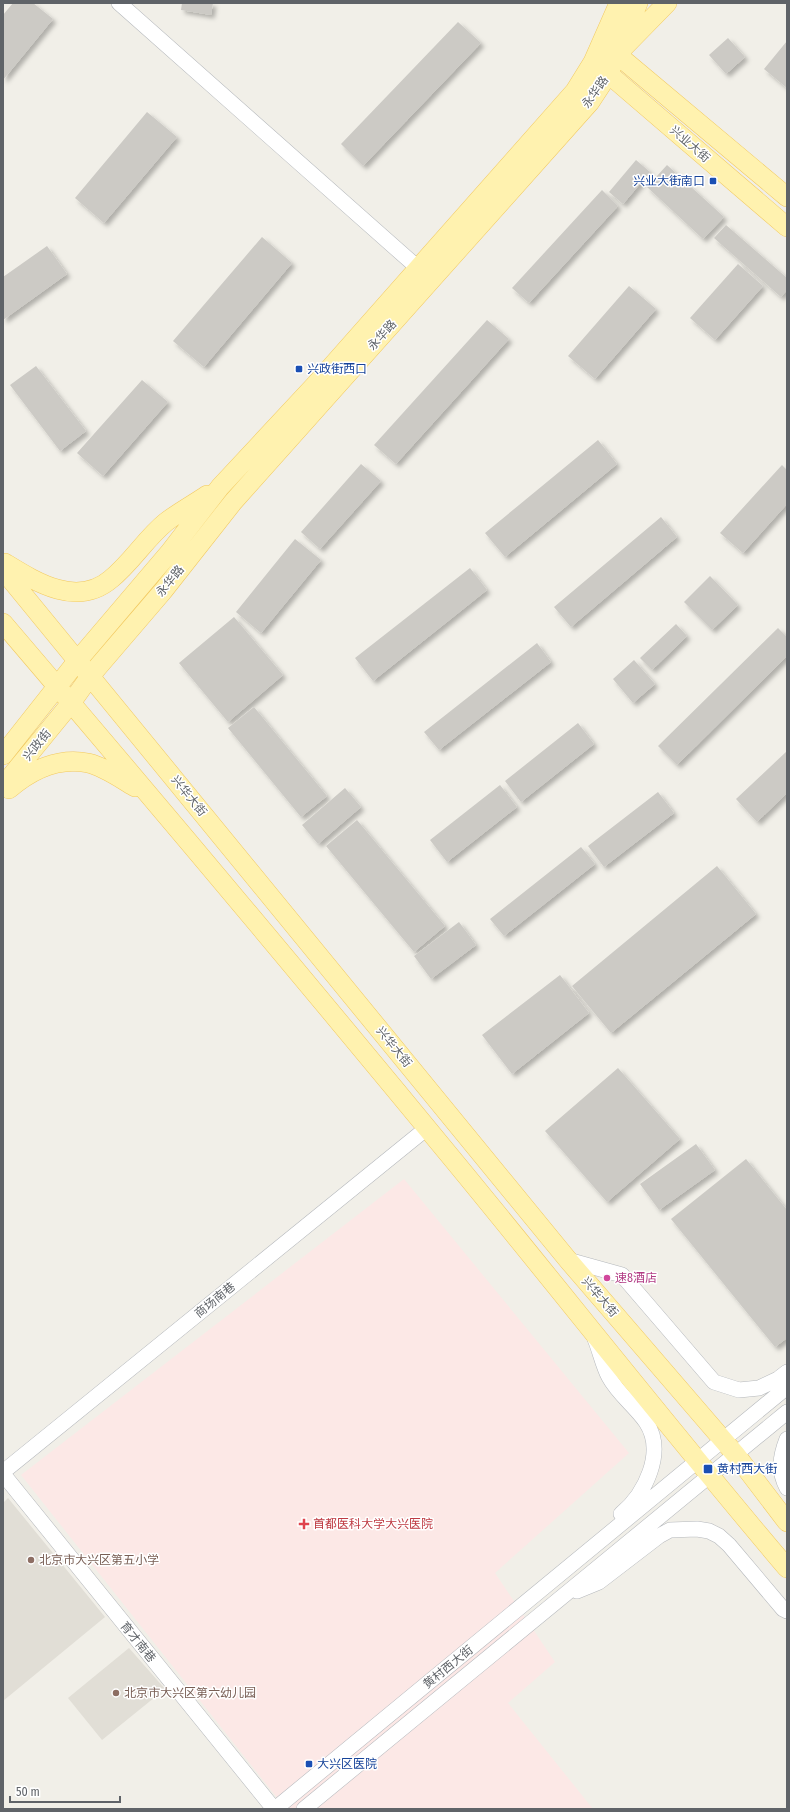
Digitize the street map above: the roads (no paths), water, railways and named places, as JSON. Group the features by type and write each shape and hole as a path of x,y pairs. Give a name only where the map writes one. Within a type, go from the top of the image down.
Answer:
{"main road":[{"name":"永华路","path":"71,703 91,675 163,591 233,502 590,102 609,73 610,48 620,3"},
{"name":"永华路","path":"57,686 169,553 220,487 315,385 575,91 593,62 610,48 638,3"},
{"path":"610,48 667,3"},
{"name":"兴业大街","path":"610,48 787,197"},
{"name":"兴业大街","path":"593,62 609,73 787,227"},
{"path":"3,562 35,582 59,591 75,593 93,589 111,580 166,522 220,487"},
{"name":"兴华大街","path":"3,570 91,675 568,1260 736,1455 787,1522"},
{"path":"3,623 427,1128 592,1329 697,1462 787,1568"},
{"name":"兴政街","path":"3,755 57,686"},
{"name":"兴政街","path":"3,786 71,703"},
{"path":"3,793 17,782 43,766 69,762 89,764 110,772 146,793"}],"street":[{"path":"119,3 418,268"},
{"name":"商场南巷","path":"3,1473 427,1128"},
{"path":"568,1260 622,1275 714,1382 739,1390 759,1388 778,1379 787,1372"},
{"path":"585,1556 601,1530 632,1504 644,1487 651,1468 653,1450 653,1437 646,1422 609,1377 592,1329"},
{"name":"黄村西大街","path":"274,1809 585,1556 787,1387"},
{"name":"黄村西大街","path":"304,1809 710,1477 787,1412"},
{"path":"787,1439 780,1464 782,1478 787,1488"},
{"name":"育才南巷","path":"3,1473 274,1809"},
{"path":"563,1596 599,1582 659,1536 670,1530 697,1529 719,1536 729,1545 783,1609 787,1611"}],"place":[{"name":"兴业大街南口","path":"713,181"},
{"name":"兴政街西口","path":"299,369"},
{"name":"速8酒店","path":"607,1278"},
{"name":"黄村西大街","path":"708,1469"},
{"name":"首都医科大学大兴医院","path":"304,1524"},
{"name":"北京市大兴区第五小学","path":"31,1560"},
{"name":"北京市大兴区第六幼儿园","path":"116,1693"},
{"name":"大兴区医院","path":"309,1764"}]}
